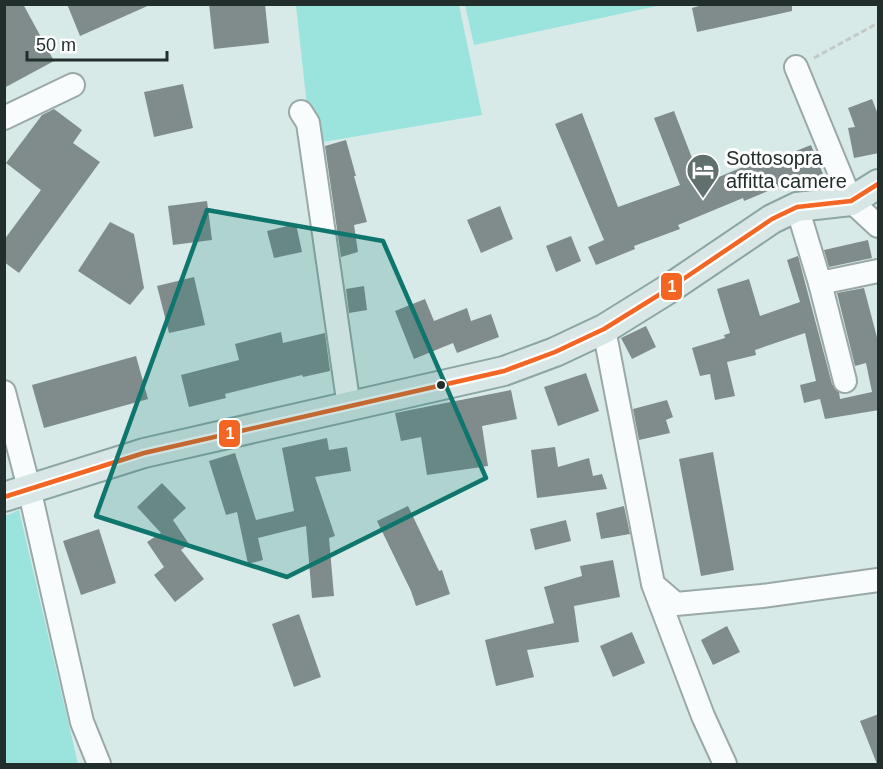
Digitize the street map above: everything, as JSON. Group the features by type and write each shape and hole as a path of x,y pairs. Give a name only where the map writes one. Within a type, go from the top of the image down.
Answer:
{"main road":[{"path":"16,492 144,453 504,371 555,352 604,329 670,288 772,219 797,207 851,201 879,184"}],"lane":[{"path":"796,67 851,201 879,226"},
{"path":"4,118 73,85"},
{"path":"301,112 308,123 349,407"},
{"path":"797,207 820,283 845,381"},
{"path":"820,283 879,271"},
{"path":"604,329 653,584 724,765"},
{"path":"4,392 16,492 82,722 99,765"},
{"path":"653,584 676,604 762,596 879,580"}],"path":[{"path":"796,67 879,23"}],"highlighted area":[{"path":"207,210 383,241 486,478 287,577 96,516"}],"shaded area":[{"path":"465,4 662,5 474,45"},
{"path":"296,5 459,5 482,115 311,144"},
{"path":"19,510 78,764 5,764 5,516"}],"building":[{"path":"4,4 23,4 54,61 4,88"},
{"path":"67,4 152,4 80,36"},
{"path":"209,4 265,4 269,43 214,49"},
{"path":"706,4 792,4 792,11 697,32 692,8"},
{"path":"183,84 193,128 154,137 144,92"},
{"path":"872,99 879,117 879,153 854,158 848,128 855,127 848,108"},
{"path":"54,109 82,130 73,143 100,162 19,273 4,262 4,240 41,190 6,163 42,115"},
{"path":"674,111 702,184 762,159 763,164 811,145 823,174 789,187 787,183 744,201 743,198 678,225 680,229 634,246 635,249 596,265 588,247 604,240 555,124 582,113 618,207 680,185 654,118"},
{"path":"346,140 367,222 354,225 358,252 341,257 325,146"},
{"path":"207,201 212,240 173,245 168,206"},
{"path":"500,206 513,239 481,253 467,220"},
{"path":"110,222 134,234 144,288 130,305 78,271"},
{"path":"296,224 302,252 274,258 267,231"},
{"path":"571,236 581,261 556,272 546,246"},
{"path":"868,240 872,258 829,267 824,250"},
{"path":"798,256 832,384 839,392 840,399 872,392 866,363 855,366 837,293 864,288 879,345 879,410 825,419 820,399 804,403 800,385 816,381 805,333 755,350 756,355 727,362 735,396 715,400 710,374 700,376 692,348 725,338 724,335 730,333 717,289 749,279 760,316 800,302 787,260"},
{"path":"194,277 205,325 169,333 157,286"},
{"path":"364,286 367,310 349,313 346,289"},
{"path":"425,299 434,321 467,308 471,321 491,314 499,337 457,353 453,343 414,359 395,311"},
{"path":"646,326 656,347 632,359 621,338"},
{"path":"281,332 283,343 325,333 330,371 303,377 302,375 225,394 226,398 189,407 181,375 239,360 235,344"},
{"path":"136,356 148,399 44,428 32,385"},
{"path":"586,373 599,411 558,426 544,387"},
{"path":"511,390 517,419 482,426 488,466 427,475 421,437 401,441 395,413"},
{"path":"667,400 673,417 666,420 670,433 639,440 633,409"},
{"path":"327,438 329,450 347,447 351,471 315,477 335,536 329,538 334,596 312,598 306,526 258,538 263,560 248,564 237,512 226,515 209,461 235,453 256,520 294,511 282,448"},
{"path":"555,447 558,467 589,458 593,476 602,474 607,489 537,498 531,450"},
{"path":"713,452 734,570 701,576 679,459"},
{"path":"162,483 186,508 173,520 189,544 181,550 204,579 175,602 154,575 164,567 147,542 161,533 137,507"},
{"path":"408,506 439,571 442,570 450,594 416,606 377,521"},
{"path":"624,506 630,534 601,539 596,513"},
{"path":"566,520 571,541 535,550 530,529"},
{"path":"99,529 116,583 81,595 63,541"},
{"path":"613,560 620,597 574,606 579,642 527,650 534,677 496,686 485,640 554,623 544,587 582,576 580,566"},
{"path":"299,614 321,677 294,687 272,624"},
{"path":"727,626 740,652 713,665 701,640"},
{"path":"632,632 645,663 613,677 600,646"},
{"path":"879,714 879,764 877,764 860,721"}],"transit line":[{"name":"1","path":"4,497 144,453 504,371 555,352 604,329 670,288 772,219 797,207 851,201 878,184"}],"place":[{"name":"Sottosopra affitta camere","path":"703,199"}]}
